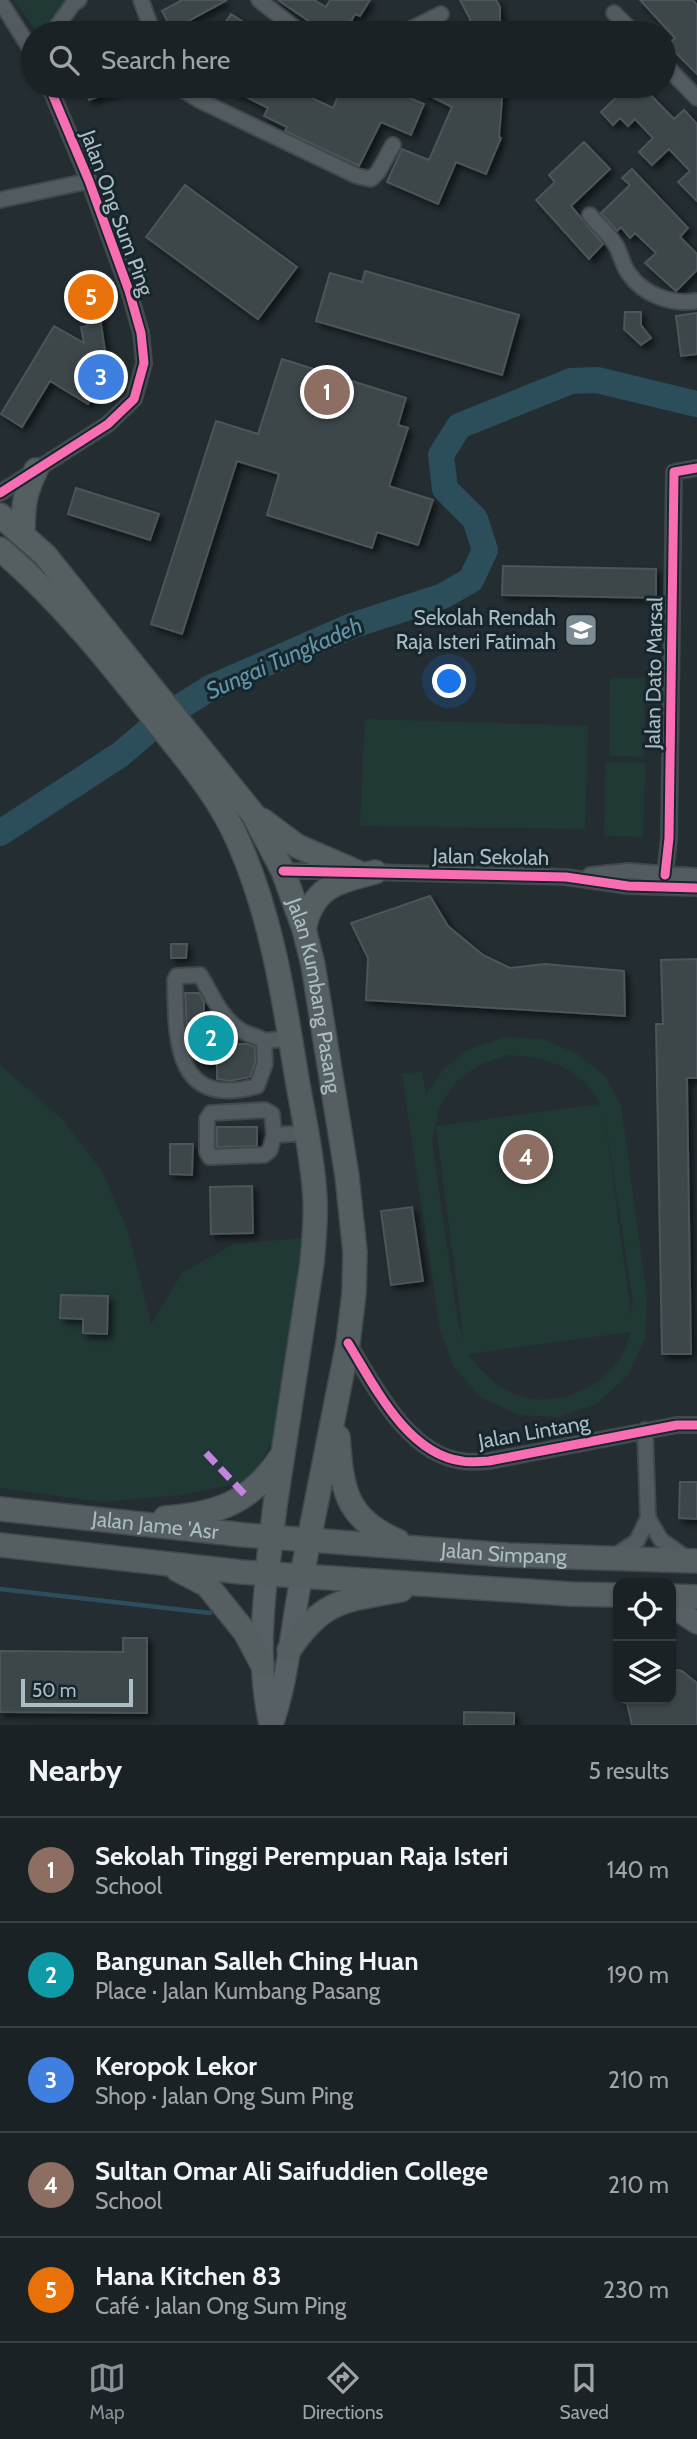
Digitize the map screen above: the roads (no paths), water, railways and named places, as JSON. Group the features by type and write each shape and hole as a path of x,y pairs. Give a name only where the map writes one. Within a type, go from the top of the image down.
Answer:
{"main road":[{"path":"23,534 23,505 27,488 36,471"},
{"name":"Jalan Kumbang Pasang","path":"0,515 45,555 142,689 185,743 253,814 283,870 304,929 313,965 352,1215 355,1252 354,1293 348,1343 302,1575"},
{"name":"Jalan Kumbang Pasang","path":"0,549 142,689"},
{"name":"Jalan Kumbang Pasang","path":"185,743 199,773 230,823 254,882 282,979 315,1201 313,1253 267,1573"},
{"path":"253,814 297,846 366,872"},
{"path":"230,823 262,856 283,870 276,887 275,899 282,947 282,979"},
{"path":"304,929 308,909 318,897 338,883 366,872"},
{"path":"336,1413 344,1489 354,1509 383,1535 411,1547"},
{"path":"105,1557 110,1521 211,1512 242,1498 258,1487 284,1453"},
{"name":"Jalan Jame 'Asr","path":"0,1509 310,1538"},
{"name":"Jalan Simpang","path":"310,1538 508,1555 694,1561"},
{"name":"Jalan Jame 'Asr","path":"0,1545 166,1564 302,1575"},
{"path":"166,1564 207,1585 245,1632 262,1664"},
{"path":"267,1573 263,1608 262,1692 271,1725"},
{"path":"271,1725 283,1693 302,1575"},
{"name":"Jalan Simpang","path":"302,1575 613,1595"},
{"path":"289,1650 300,1633 323,1610 341,1602 432,1585"},
{"path":"676,1596 697,1597"},
{"path":"676,1609 697,1623"}],"street":[{"path":"61,21 79,0"},
{"path":"141,0 149,21"},
{"path":"259,0 286,21"},
{"path":"0,1 21,34"},
{"path":"614,13 622,21"},
{"path":"426,21 440,14"},
{"path":"676,76 697,98"},
{"name":"Jalan Ong Sum Ping","path":"0,493 108,424 134,399 144,363 141,333 129,291 89,180 54,98"},
{"path":"196,98 357,176 371,179 393,145"},
{"path":"0,200 89,180"},
{"path":"590,215 617,246 619,257 629,276 647,292 666,300 697,301"},
{"name":"Jalan Dato Marsal","path":"666,875 674,472 697,468"},
{"name":"Jalan Sekolah","path":"283,870 566,877 628,886 697,888"},
{"name":"Jalan Sekolah","path":"566,877 628,871 697,876"},
{"path":"264,1041 265,1064 257,1086 233,1092 205,1088 189,1070 176,1035 177,976 200,975 230,1023 241,1032 257,1036 264,1041 291,1038"},
{"path":"269,1111 272,1114 274,1135 270,1150 264,1155 210,1157 207,1152 207,1119 211,1113 269,1111"},
{"path":"274,1135 307,1133"},
{"name":"Jalan Lintang","path":"348,1343 382,1398 408,1432 444,1456 462,1462 489,1461 645,1430 697,1425"},
{"path":"645,1430 648,1518 660,1540 694,1561"},
{"path":"608,1559 637,1541 648,1518"}],"waterway":[{"name":"Sungai Tungkadeh","path":"0,833 121,754 164,717 210,688 354,625 443,596 471,580 485,550 475,519 445,489 441,455 459,426 571,381 597,380 697,404"},
{"path":"0,1589 210,1613"}],"place":[{"name":"Hana Kitchen 83","path":"91,297"},
{"name":"Keropok Lekor","path":"101,377"},
{"name":"Sekolah Tinggi Perempuan Raja Isteri","path":"327,392"},
{"name":"Sekolah Rendah Raja Isteri Fatimah","path":"581,630"},
{"name":"Bangunan Salleh Ching Huan","path":"211,1038"},
{"name":"Sultan Omar Ali Saifuddien College","path":"526,1157"}]}
